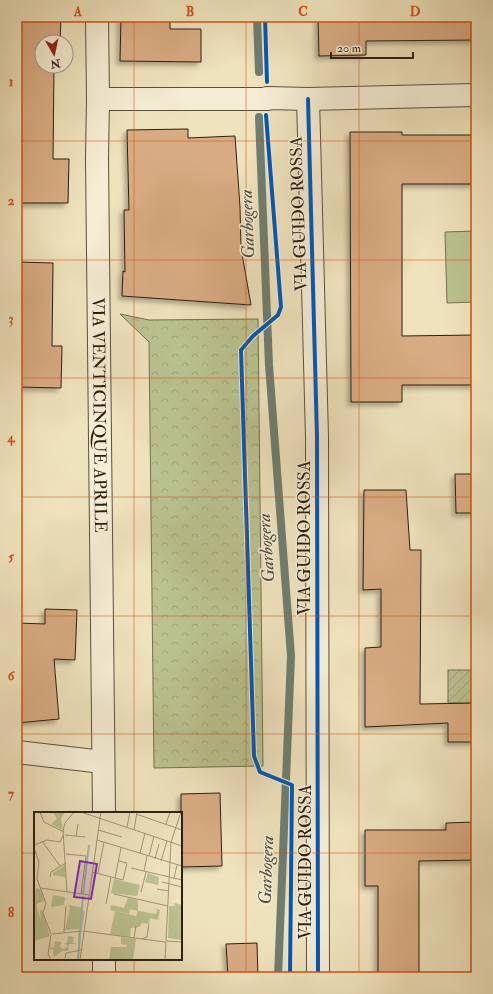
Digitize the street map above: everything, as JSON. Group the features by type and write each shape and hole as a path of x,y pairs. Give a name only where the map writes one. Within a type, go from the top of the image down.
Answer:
{"street":[{"name":"VIA VENTICINQUE APRILE","path":"96,17 104,812"},
{"path":"98,99 308,99 476,96"},
{"name":"VIA GUIDO ROSSA","path":"308,99 317,437 318,977"},
{"path":"17,752 103,762"},
{"path":"104,960 104,977"}],"green space":[{"path":"476,231 476,302 447,303 445,232"},
{"path":"120,314 149,320 258,319 263,766 154,768 149,342"},
{"path":"448,670 476,670 476,703 448,703"}],"building":[{"path":"17,17 61,17 60,34 34,34 34,74 54,74 53,159 69,159 68,203 17,203"},
{"path":"121,17 170,17 170,29 201,29 201,62 120,61"},
{"path":"318,17 476,17 476,40 366,41 366,55 319,56"},
{"path":"188,129 188,138 235,136 241,248 251,305 122,296 123,271 125,272 124,210 129,210 127,130"},
{"path":"350,132 402,132 402,135 476,135 476,184 402,184 402,336 476,335 476,385 402,385 402,402 351,402"},
{"path":"17,262 53,263 52,346 62,346 61,388 17,387"},
{"path":"455,474 476,474 476,513 456,513"},
{"path":"364,490 406,490 410,550 421,550 420,704 476,703 476,742 448,742 448,723 365,727 365,648 381,647 381,589 363,590"},
{"path":"45,609 77,610 75,660 54,659 59,719 17,723 17,623 45,624"},
{"path":"220,793 222,866 182,867 181,794"},
{"path":"476,822 476,860 419,861 419,977 378,977 378,886 365,886 365,830 446,830 446,823"},
{"path":"257,943 258,977 228,977 226,944"}],"waterway":[{"name":"Garbogera","path":"257,17 259,72"},
{"name":"Garbogera","path":"259,117 269,365 291,656 278,977"}],"cycle path":[{"path":"265,17 267,82"},
{"path":"308,99 317,437 318,977"},
{"path":"266,115 281,307 278,315 253,336 241,350 254,756 260,772 292,785 290,977"}]}
